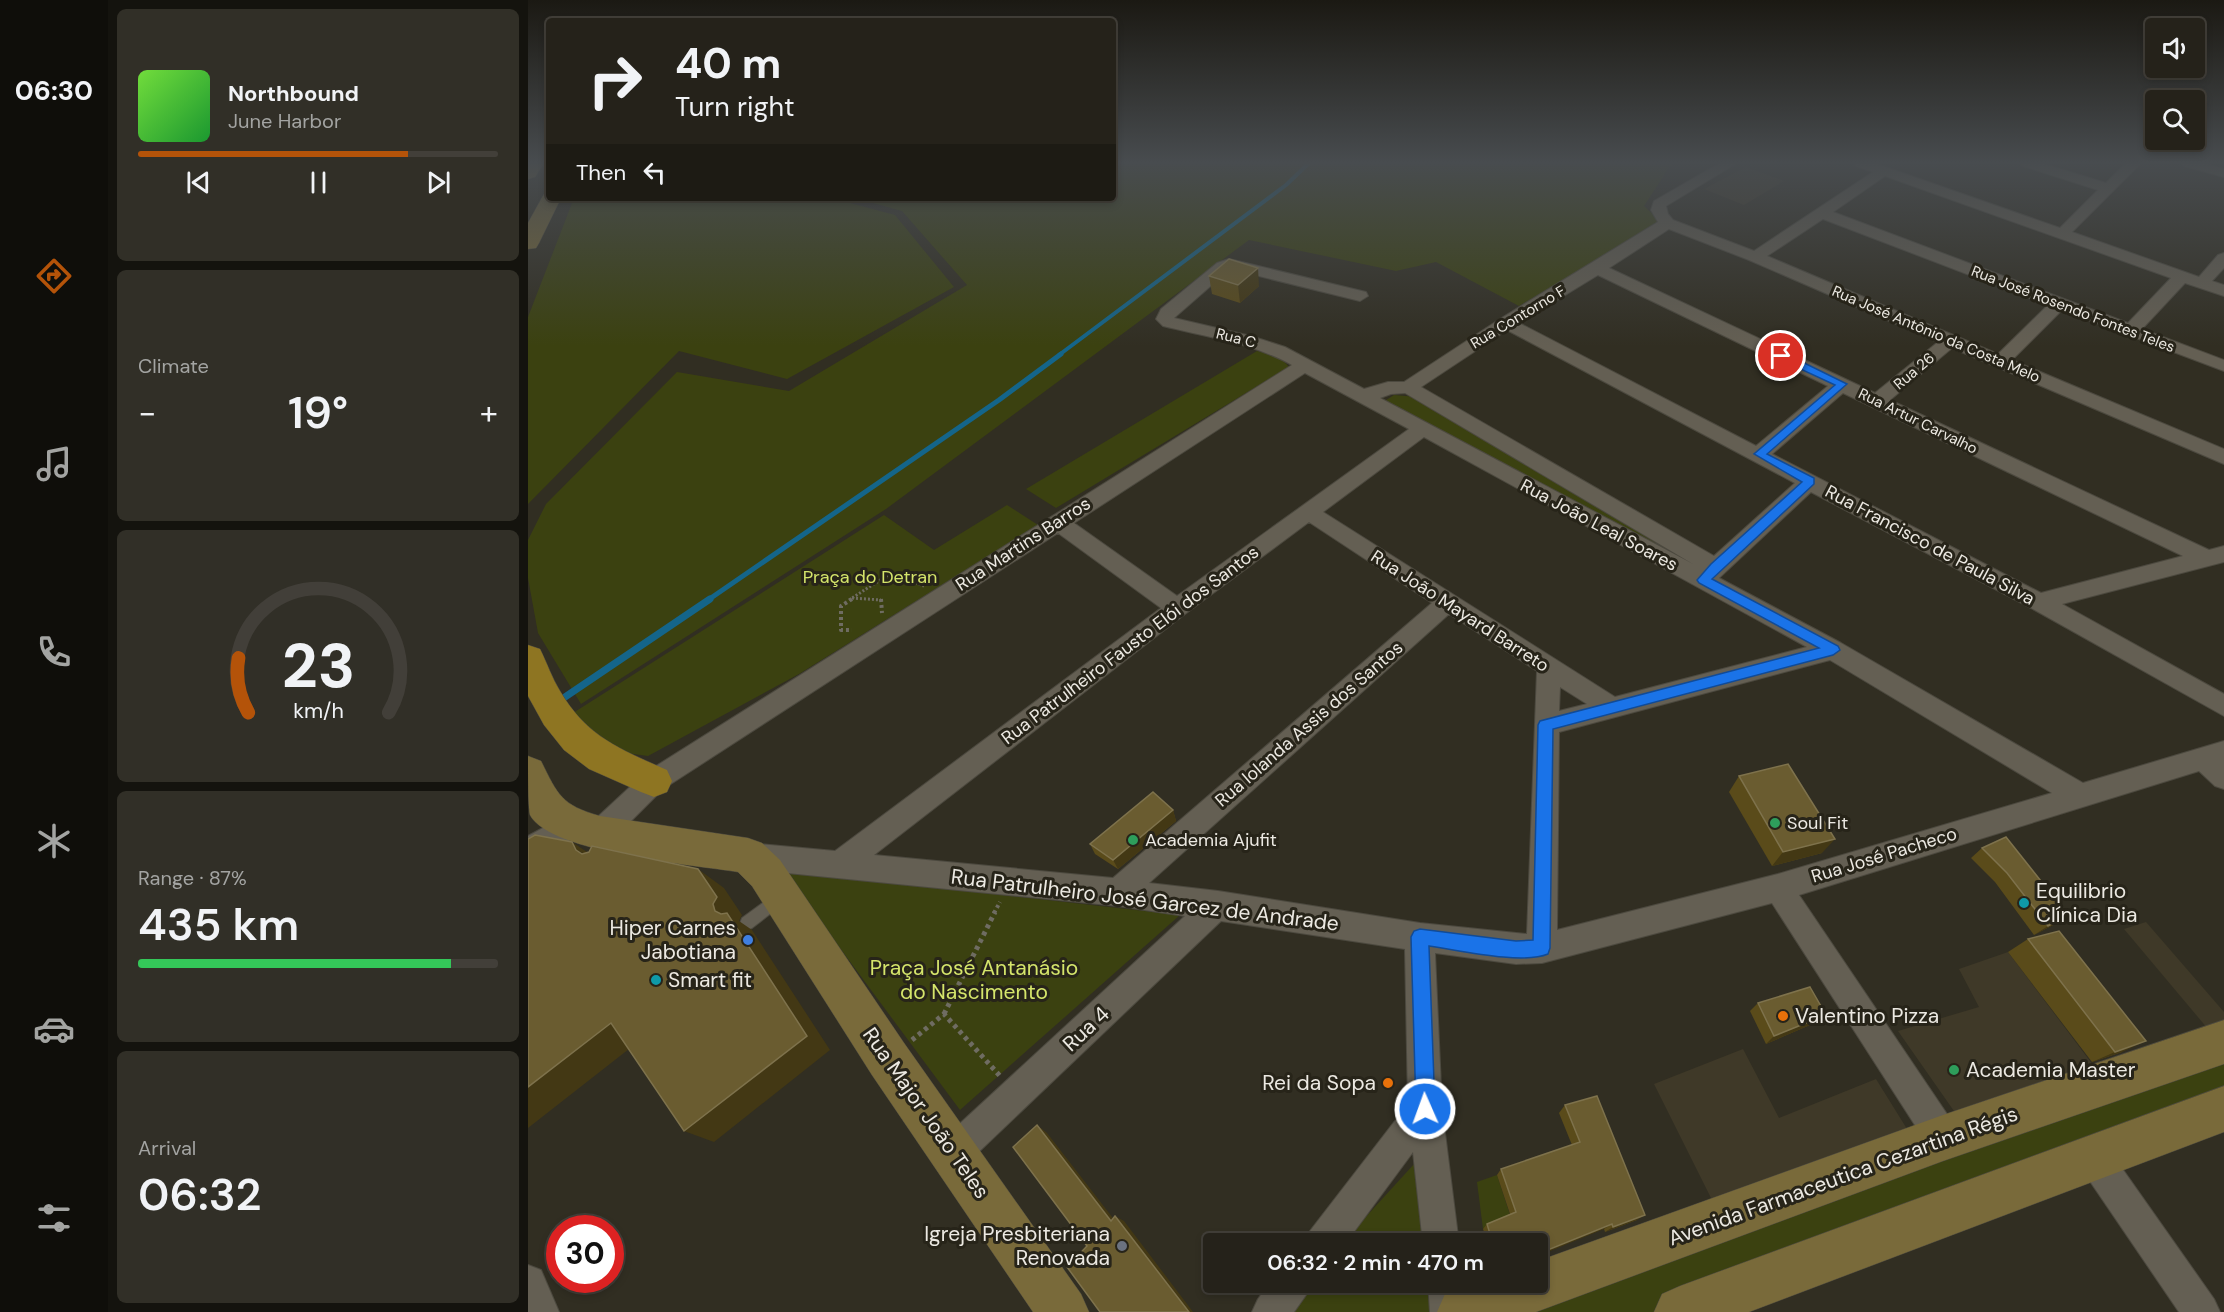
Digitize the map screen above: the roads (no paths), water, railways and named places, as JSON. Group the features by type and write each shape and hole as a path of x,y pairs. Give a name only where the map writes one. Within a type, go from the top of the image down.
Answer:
{"main road":[{"path":"528,658 534,674 560,721 579,742 603,758 654,781"}],"street":[{"path":"528,243 538,224"},
{"name":"Rua Contorno F","path":"1362,395 1388,388 1408,387 1506,323 1597,269 1666,224"},
{"name":"Rua José Antônio da Costa Melo","path":"1671,224 1755,256 2224,457"},
{"path":"1755,256 1805,224"},
{"name":"Rua José Rosendo Fontes Teles","path":"1852,224 2224,366"},
{"path":"2034,224 2224,291"},
{"path":"2062,234 2072,224"},
{"path":"2202,283 2224,258"},
{"name":"Rua C","path":"1305,364 1263,345 1169,322 1165,319 1167,313 1223,266 1229,264 1360,296"},
{"name":"Rua Artur Carvalho","path":"1597,269 2215,556"},
{"path":"2131,330 2182,276"},
{"path":"2001,361 2060,303"},
{"name":"Rua Francisco de Paula Silva","path":"1506,323 2038,602 2224,706"},
{"name":"Rua 26","path":"1877,401 1951,340"},
{"name":"Rua João Leal Soares","path":"1305,364 1422,429 1709,573"},
{"name":"Rua Martins Barros","path":"528,851 591,834 654,781 1305,364"},
{"path":"1759,454 1842,384"},
{"name":"Rua João Leal Soares","path":"1408,387 1833,650 2079,795"},
{"name":"Rua Patrulheiro Fausto Elói dos Santos","path":"842,864 1177,608 1422,429"},
{"path":"1709,573 1810,481"},
{"name":"Rua João Mayard Barreto","path":"1308,512 1613,708"},
{"path":"1057,522 1177,608"},
{"path":"2038,602 2215,556"},
{"name":"Rua Iolanda Assis dos Santos","path":"1118,892 1447,603"},
{"path":"1546,725 1833,650"},
{"path":"1542,948 1549,669"},
{"path":"2214,756 2224,778"},
{"name":"Rua José Pacheco","path":"1542,948 1778,888 2214,756"},
{"path":"528,772 545,807 591,834 748,856"},
{"name":"Rua Patrulheiro José Garcez de Andrade","path":"748,856 1118,892 1218,905 1420,937 1516,949 1542,948"},
{"name":"Rua Major João Teles","path":"748,856 766,873 782,896 888,1059 1063,1312"},
{"path":"1778,888 1943,1138"},
{"name":"Rua 4","path":"954,1152 1218,905"},
{"path":"1420,937 1425,1109 1440,1233"},
{"name":"Avenida Farmaceutica Cezartina Régis","path":"1463,1312 1596,1266 1943,1138 2224,1042"},
{"path":"1331,1233 1425,1109"},
{"path":"1680,1312 2224,1109"},
{"path":"2095,1159 2201,1312"},
{"path":"528,1282 540,1312"},
{"path":"1271,1312 1285,1293"},
{"path":"1447,1293 1449,1312"}],"lane":[{"path":"747,923 782,896"}],"waterway":[{"path":"1059,355 1234,224"},
{"path":"708,600 999,400 1061,354"},
{"path":"565,697 710,599"}],"place":[{"name":"Soul Fit","path":"1775,823"},
{"name":"Academia Ajufit","path":"1133,840"},
{"name":"Equilibrio Clínica Dia","path":"2024,903"},
{"name":"Hiper Carnes Jabotiana","path":"748,940"},
{"name":"Smart fit","path":"656,980"},
{"name":"Valentino Pizza","path":"1783,1016"},
{"name":"Academia Master","path":"1954,1070"},
{"name":"Rei da Sopa","path":"1388,1083"},
{"name":"Igreja Presbiteriana Renovada","path":"1122,1246"}],"park label":[{"name":"Praça do Detran","path":"870,577"},
{"name":"Praça José Antanásio do Nascimento","path":"974,980"}]}
